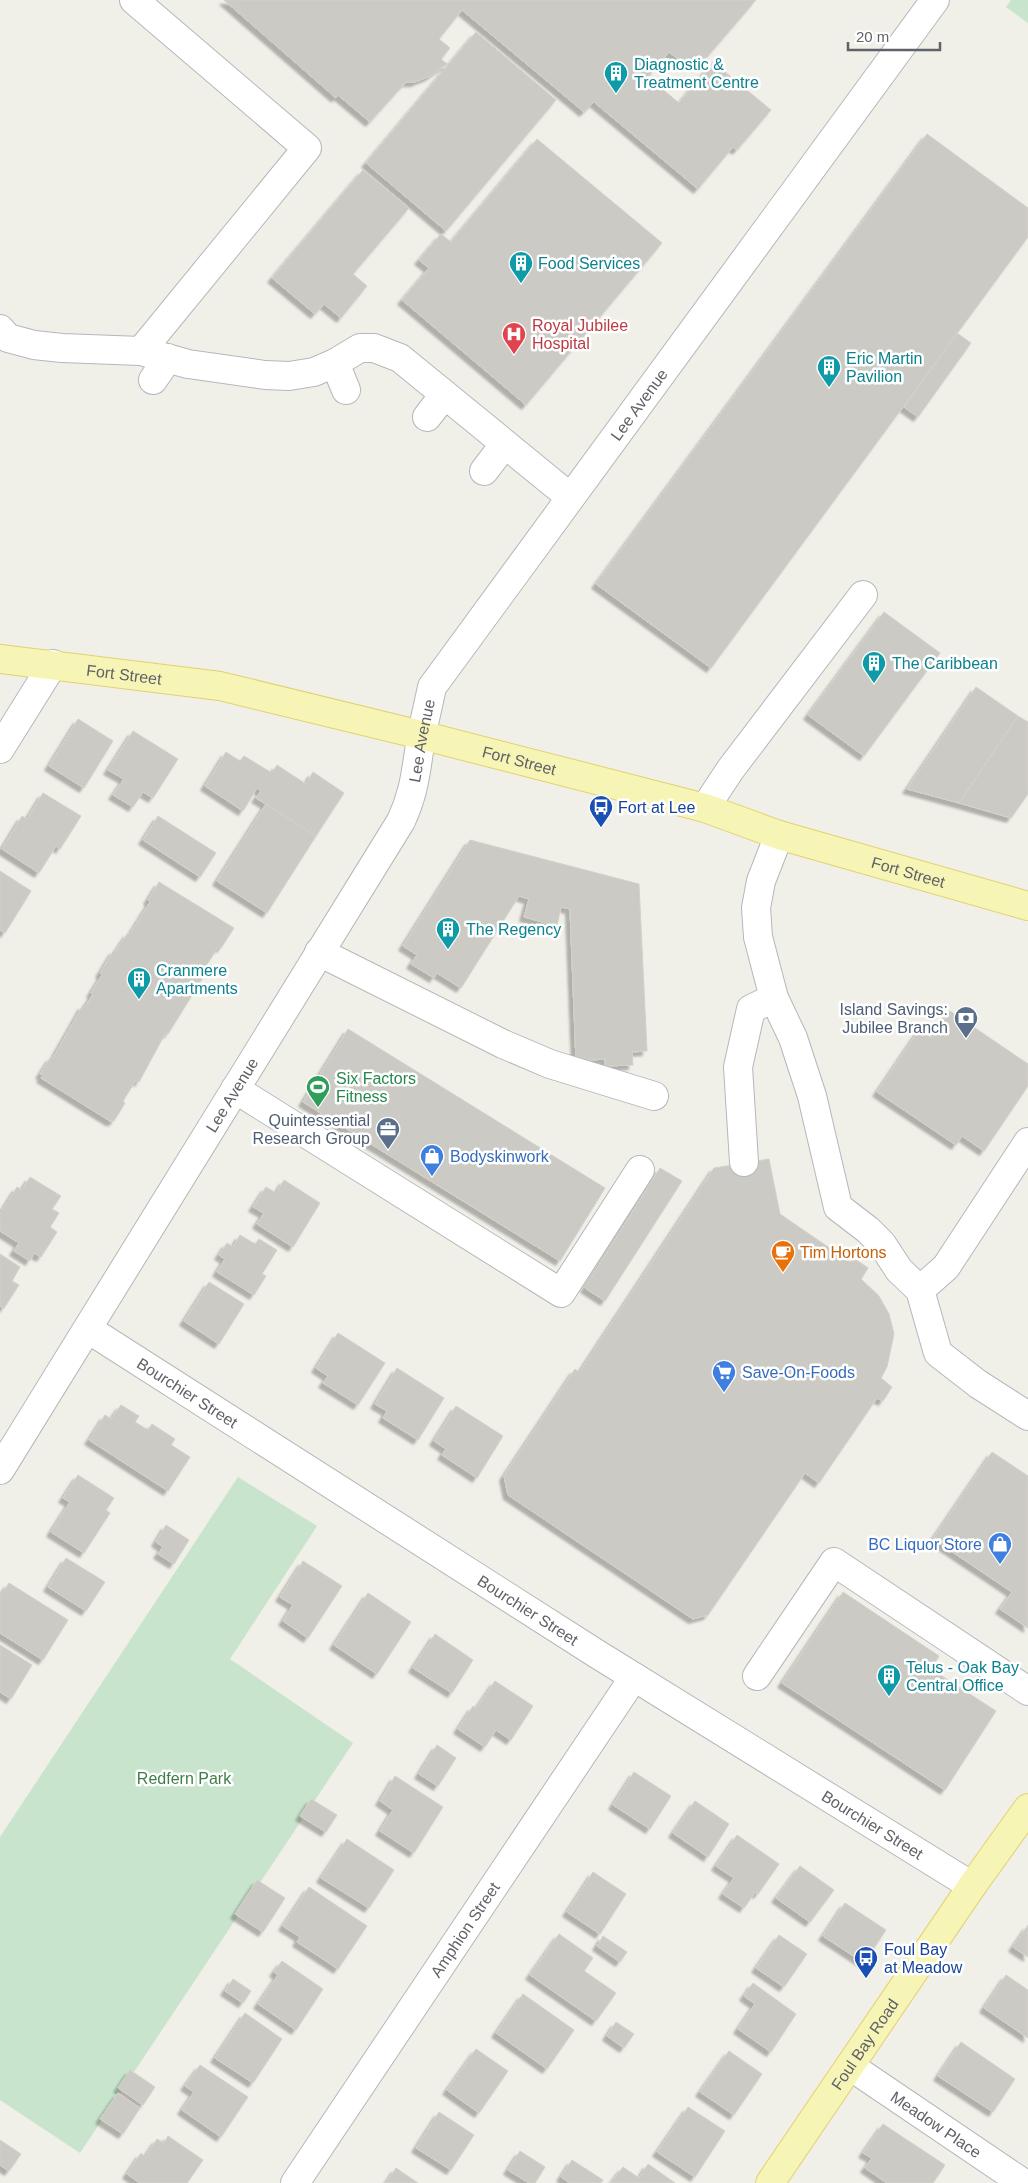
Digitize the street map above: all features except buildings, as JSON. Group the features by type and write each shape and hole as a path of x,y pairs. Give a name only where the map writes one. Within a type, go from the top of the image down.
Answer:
{"main road":[{"name":"Fort Street","path":"0,659 220,686 421,734 705,808 779,835 1027,904"},
{"name":"Foul Bay Road","path":"770,2183 972,1886 1028,1808"}],"street":[{"path":"134,0 307,148 141,351"},
{"name":"Lee Avenue","path":"0,1470 401,821 410,802 416,777 421,734 432,687 935,0"},
{"path":"0,329 8,338 34,345 141,351 197,365 250,382 314,372 335,363 360,348 374,348 400,358 570,497"},
{"path":"153,380 168,358"},
{"path":"335,363 346,390"},
{"path":"426,417 444,395"},
{"path":"484,472 504,444"},
{"path":"705,808 730,770 863,595"},
{"path":"0,749 53,664"},
{"path":"779,835 761,881 756,908 758,937 774,998 793,1038 812,1096 838,1207 868,1230 882,1244 898,1270 920,1290 938,1353 978,1384 1028,1416"},
{"path":"319,952 526,1054 550,1064 654,1096"},
{"path":"744,1162 738,1067 751,1009 774,998"},
{"path":"235,1089 561,1293 640,1170"},
{"path":"920,1290 946,1267 1028,1142"},
{"name":"Bourchier Street","path":"88,1329 634,1677 972,1886"},
{"path":"757,1676 834,1562 1028,1691"},
{"name":"Amphion Street","path":"295,2183 634,1677"},
{"name":"Meadow Place","path":"850,2066 1023,2183"}],"green space":[{"path":"1011,0 1028,0 1028,23 1006,7"},
{"name":"Redfern Park","path":"238,1477 317,1526 230,1659 353,1743 80,2153 0,2100 0,1837"}],"place":[{"name":"Diagnostic & Treatment Centre","path":"616,94"},
{"name":"Food Services","path":"521,284"},
{"name":"Royal Jubilee Hospital","path":"514,355"},
{"name":"Eric Martin Pavilion","path":"829,388"},
{"name":"The Caribbean","path":"874,684"},
{"name":"Fort at Lee","path":"601,828"},
{"name":"The Regency","path":"448,950"},
{"name":"Cranmere Apartments","path":"139,1000"},
{"name":"Island Savings: Jubilee Branch","path":"966,1039"},
{"name":"Six Factors Fitness","path":"318,1108"},
{"name":"Quintessential Research Group","path":"388,1150"},
{"name":"Bodyskinwork","path":"432,1177"},
{"name":"Tim Hortons","path":"783,1273"},
{"name":"Save-On-Foods","path":"724,1393"},
{"name":"BC Liquor Store","path":"1000,1565"},
{"name":"Telus - Oak Bay Central Office","path":"889,1697"},
{"name":"Foul Bay at Meadow","path":"866,1979"}]}
